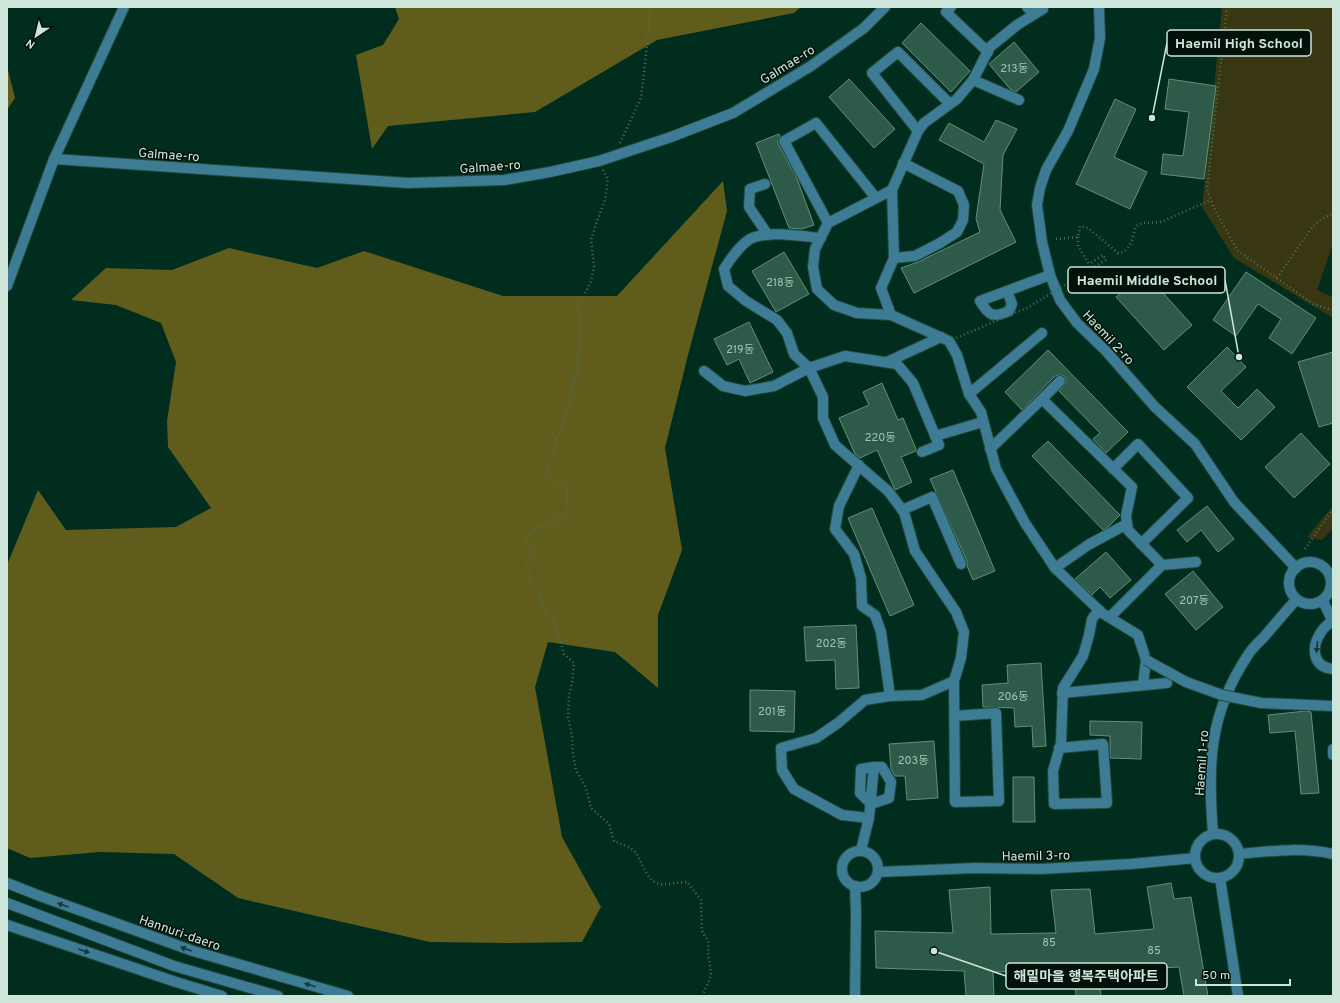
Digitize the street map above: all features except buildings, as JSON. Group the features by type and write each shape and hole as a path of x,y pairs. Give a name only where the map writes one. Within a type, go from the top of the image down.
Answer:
{"street":[{"path":"7,286 54,159 124,7"},
{"name":"Galmae-ro","path":"54,159 408,183 504,180 550,172 599,161 671,137 733,113 811,66 864,28 885,7"},
{"path":"951,7 946,12 988,52"},
{"name":"Haemil 2-ro","path":"1099,7 1100,38 1094,69 1068,131 1046,170 1040,188 1038,205 1042,242 1050,275 1060,300 1077,323 1106,350 1154,407 1194,444 1234,502 1296,568"},
{"path":"891,315 881,288 894,258 892,190 918,131 924,123 957,99 973,80 990,47 1034,10"},
{"path":"918,131 872,73 892,56 898,52 950,104"},
{"path":"973,80 1019,100"},
{"path":"828,223 784,141 816,123 876,198"},
{"path":"894,258 915,256 940,243 957,232 963,220 964,205 958,192 903,163"},
{"path":"765,184 750,189 749,207 768,235"},
{"path":"892,190 828,223 815,249 813,266 817,289 834,305 857,313 891,315 945,339 957,355 969,394 981,412 996,469 1025,523 1055,568 1099,610 1138,635 1146,660 1143,685"},
{"path":"821,238 772,234 750,239 733,254 724,269 728,286 746,301 776,320 787,333 794,354 810,368 823,397 823,418 835,445 888,491 902,510 915,551 956,612 964,632 962,658 954,680 954,716 955,802 999,801 996,713 954,716"},
{"path":"1007,291 1050,275"},
{"path":"969,394 1042,333"},
{"path":"887,362 945,339"},
{"path":"704,371 723,386 745,391 774,386 810,368 845,356 897,364 913,383 939,445 922,452"},
{"path":"990,449 1060,381"},
{"path":"1042,399 1132,488 1126,516 1128,530 1162,565"},
{"path":"935,436 983,422"},
{"path":"1113,469 1138,444 1188,498 1141,544"},
{"path":"858,465 839,506 835,529 854,554 861,578 862,606 875,615 881,632 890,696"},
{"path":"902,510 932,497 961,564"},
{"path":"1055,568 1088,545 1127,524"},
{"path":"1110,617 1162,565 1196,562"},
{"path":"1311,562 1318,563 1331,569 1332,586 1330,593 1323,600 1313,605 1296,600 1290,591 1288,584 1289,577 1296,568 1304,563 1311,562"},
{"name":"Haemil 1-ro","path":"1213,834 1210,790 1211,754 1214,731 1220,711 1230,684 1248,654 1296,600"},
{"path":"1323,600 1333,621 1321,631 1315,645 1317,660 1320,664 1327,668 1333,669"},
{"path":"1059,748 1103,744 1107,803 1054,804 1052,771 1059,748 1061,743 1063,688 1083,656 1090,635 1092,619 1099,610"},
{"path":"1146,660 1186,682 1222,694 1262,703 1333,706"},
{"path":"869,818 842,815 794,789 782,770 781,748 816,738 838,723 865,700 890,696 922,695 954,680"},
{"path":"1062,693 1167,682"},
{"path":"1333,749 1333,755"},
{"path":"861,850 869,818 874,767 882,767 891,782 889,798 871,804"},
{"path":"1213,834 1220,834 1231,838 1235,843 1239,854 1236,867 1227,876 1220,878 1213,878 1206,875 1200,871 1196,865 1195,858 1198,845 1202,840 1213,834"},
{"path":"861,850 867,852 876,860 878,872 876,878 867,886 861,887 849,884 845,880 841,868 845,858 855,851 861,850"},
{"path":"1239,854 1286,850 1333,854"},
{"name":"Haemil 3-ro","path":"878,872 976,868 1040,869 1132,864 1195,858"},
{"path":"1220,878 1238,996"},
{"name":"Hannuri-daero","path":"7,883 193,951 348,996"},
{"path":"855,886 855,996"},
{"path":"7,903 174,966 278,996"},
{"path":"7,925 222,996"}],"path":[{"path":"614,156 641,98 649,28 648,7"},
{"path":"1227,7 1207,189 1211,200 1237,250 1313,304 1333,310"},
{"path":"599,161 608,180 605,200 591,240 594,266 591,281 578,308 581,334 577,370 564,420 556,439 553,460 546,467 548,477 567,490 568,512 558,519 532,531 526,544 532,553 527,562 529,580 538,591 547,614 555,622 564,654 574,663 568,717 572,735 576,770 586,788 591,808 609,824 614,842 629,847 635,852 642,868 655,883 661,885 673,882 687,882 701,900 702,931 709,943 708,952 711,974 702,996"},
{"path":"945,339 1027,308 1106,260 1103,255 1089,264 1078,246 1080,226 1088,228 1118,253 1122,253 1130,247 1136,226 1143,223 1161,222 1211,200"},
{"path":"1276,278 1313,226 1320,220 1333,214"},
{"path":"1056,239 1078,237"},
{"path":"1305,548 1333,509"}],"shaded area":[{"path":"395,7 801,7 794,13 657,40 535,112 388,126 372,149 356,55 383,45 399,19"},
{"path":"1222,7 1333,7 1333,244 1317,290 1333,297 1333,318 1234,258 1202,207"},
{"path":"7,66 15,98 7,110"},
{"path":"723,181 727,211 689,351 665,448 682,550 658,615 658,688 615,652 548,642 535,687 562,837 601,907 582,942 430,942 238,898 174,854 100,852 30,858 7,848 7,565 38,490 66,530 176,527 211,508 168,447 167,421 176,362 161,323 116,305 71,300 106,268 172,270 229,248 317,268 364,251 503,296 617,296"},
{"path":"1333,506 1333,528 1322,540 1307,537"}],"place":[{"name":"Haemil High School","path":"1152,118"},
{"name":"Haemil Middle School","path":"1239,357"},
{"name":"해밀마을 행복주택아파트","path":"934,951"}]}
